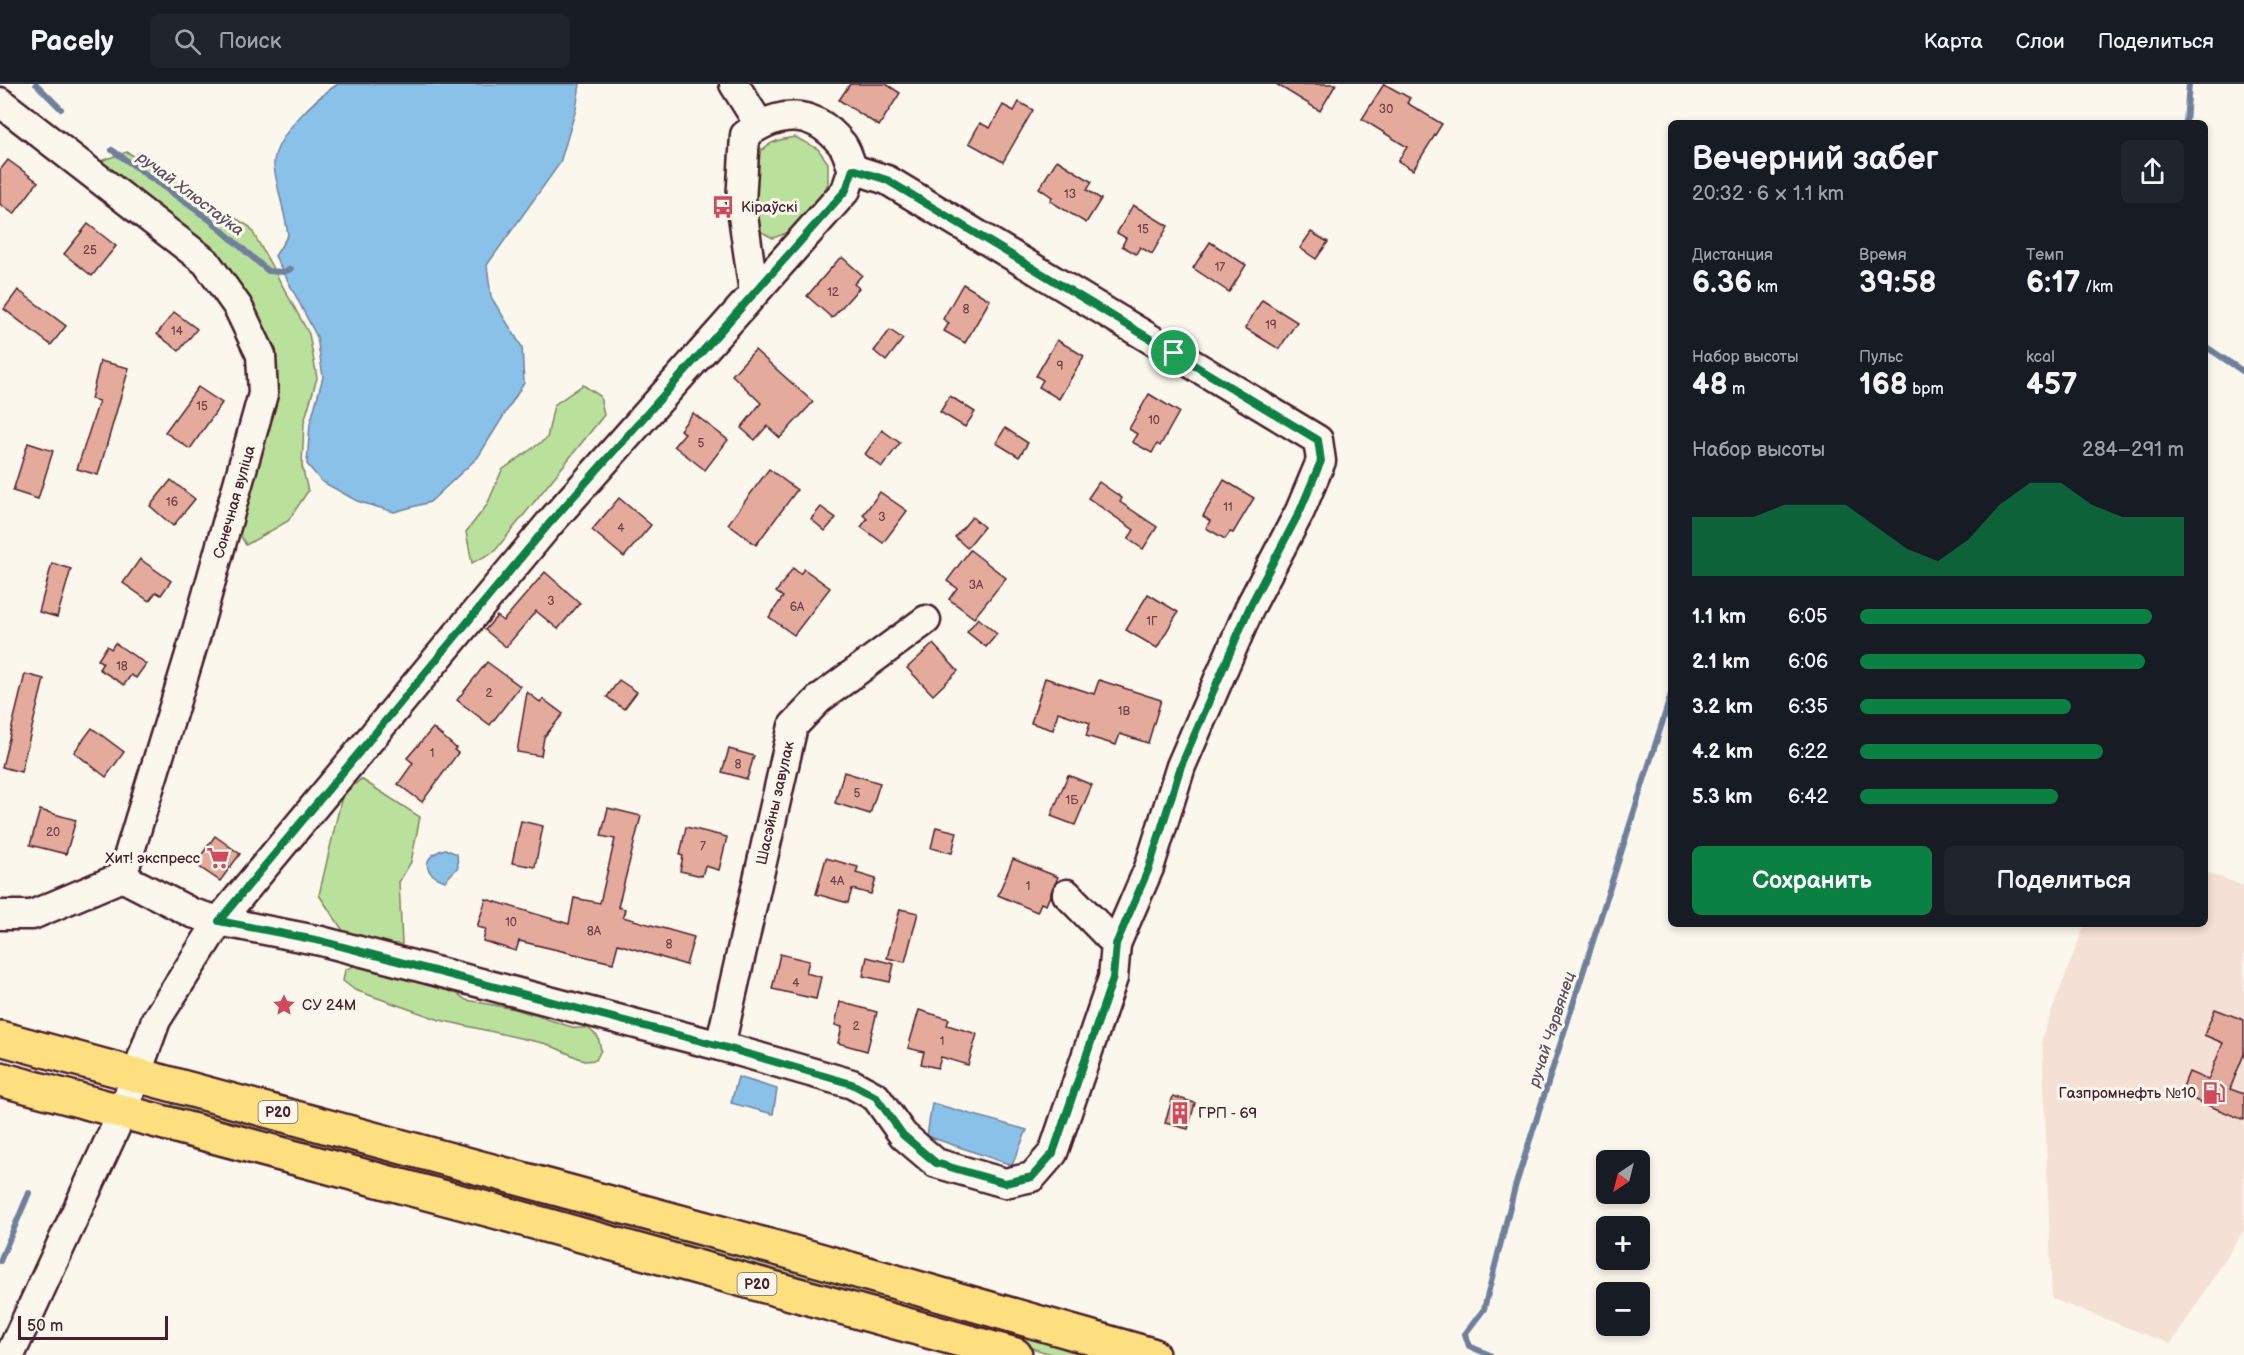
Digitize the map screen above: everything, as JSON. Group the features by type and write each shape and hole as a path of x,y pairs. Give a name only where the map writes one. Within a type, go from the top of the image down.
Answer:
{"main road":[{"name":"Р20","path":"0,1038 780,1249 1152,1355"},
{"name":"Р20","path":"0,1079 1015,1355"}],"street":[{"path":"734,84 759,124"},
{"name":"Сонечная вуліца","path":"0,102 206,262 237,307 261,355 263,394 245,463 122,877"},
{"path":"10,1355 123,1111 156,1020 219,921 549,524 846,190 853,169 842,143 817,123 798,116 778,116 759,124 745,135 741,202 754,293"},
{"path":"0,915 32,915 122,877 192,913 219,921 321,941 720,1046 852,1084 876,1097 903,1135 936,1163 1005,1183 1032,1177 1053,1153 1113,978 1116,944 1149,868 1181,766 1251,604 1300,511 1321,461 1318,440 887,180 853,169"},
{"name":"Шасэйны завулак","path":"720,1046 793,726 819,699 926,620"},
{"path":"1067,894 1116,944"}],"shaded area":[{"path":"2208,873 2244,886 2244,1230 2171,1344 2052,1299 2042,1037 2084,927 2208,927"}],"green space":[{"path":"795,137 818,149 828,163 828,184 817,203 795,230 773,238 761,231 753,214 750,191 753,168 756,158 768,145"},
{"path":"127,152 250,227 309,334 317,378 304,422 302,466 308,491 288,521 246,545 236,528 270,397 242,305 106,175 103,160"},
{"path":"583,385 600,396 604,415 494,552 472,563 466,532 487,505 502,470 547,438 554,405"},
{"path":"361,779 420,817 411,862 399,882 402,944 352,944 319,895 342,796"},
{"path":"371,965 437,979 466,1000 515,1009 575,1028 588,1028 598,1037 601,1050 596,1060 585,1061 547,1044 440,1020 355,990 343,981 345,970 353,966"},
{"path":"175,1096 1121,1355 1055,1355 865,1299 170,1111"}],"water":[{"path":"338,84 580,84 576,109 560,163 487,265 491,297 522,347 524,383 478,457 430,502 394,512 357,501 321,481 307,464 310,424 323,377 317,337 275,256 288,235 275,175 275,155 280,143 297,119"},
{"path":"445,849 457,854 458,867 445,881 432,874 427,865 432,856"},
{"path":"738,1077 777,1089 773,1114 731,1103"},
{"path":"932,1103 1027,1130 1012,1165 927,1136"}],"building":[{"path":"850,84 886,84 900,93 879,126 839,100"},
{"path":"1276,84 1336,84 1320,111"},
{"path":"1384,84 1410,98 1407,103 1442,124 1413,170 1398,161 1407,147 1362,119"},
{"path":"1019,102 1033,110 1003,162 969,143 980,123 990,128 1003,105 1014,111"},
{"path":"8,160 38,182 14,214 0,204 0,170"},
{"path":"1057,160 1092,182 1087,190 1101,199 1086,223 1050,201 1052,197 1039,188"},
{"path":"1133,205 1168,226 1152,254 1140,247 1136,254 1122,246 1126,238 1117,233"},
{"path":"88,224 116,246 92,276 64,254"},
{"path":"1311,232 1328,242 1316,259 1300,248"},
{"path":"1210,242 1246,265 1229,292 1193,268"},
{"path":"843,258 862,275 854,284 859,288 832,318 807,296 839,259"},
{"path":"963,284 990,300 965,343 944,331 949,323 943,319"},
{"path":"18,290 66,326 51,345 4,309"},
{"path":"1262,300 1297,322 1279,349 1245,328"},
{"path":"174,312 197,329 179,351 157,334"},
{"path":"890,330 903,339 886,361 874,351"},
{"path":"1057,340 1084,356 1059,399 1039,387 1043,380 1036,376"},
{"path":"755,350 813,402 780,438 767,426 755,440 741,428 761,403 732,375"},
{"path":"100,361 129,368 98,475 77,469 99,401 91,399"},
{"path":"198,387 222,403 190,449 165,432"},
{"path":"1149,394 1179,412 1160,446 1157,444 1152,453 1132,442 1137,434 1129,429"},
{"path":"950,396 975,412 965,427 940,412"},
{"path":"693,413 728,440 705,470 674,446 685,433 680,430"},
{"path":"1005,428 1028,443 1019,457 996,443"},
{"path":"882,430 900,443 882,467 865,454"},
{"path":"28,443 53,451 38,499 13,491"},
{"path":"769,469 797,490 756,545 728,524"},
{"path":"171,480 195,499 173,526 150,506"},
{"path":"1224,480 1254,498 1233,533 1230,532 1225,539 1206,528 1210,521 1203,516"},
{"path":"1099,482 1122,498 1120,502 1157,527 1143,549 1128,539 1134,530 1088,498"},
{"path":"880,492 907,511 883,543 861,527 867,519 863,515"},
{"path":"619,498 651,525 624,557 592,530"},
{"path":"821,507 836,518 825,531 811,519"},
{"path":"972,517 984,527 967,548 955,537"},
{"path":"970,550 1006,578 974,618 949,599 957,588 947,581"},
{"path":"140,559 171,581 161,595 156,592 149,601 123,583"},
{"path":"52,563 71,569 57,617 39,612"},
{"path":"793,568 800,574 804,569 830,588 794,635 769,617 783,597 776,592"},
{"path":"545,572 580,603 558,629 536,611 506,647 485,630 497,616 503,621"},
{"path":"1148,594 1178,612 1157,648 1126,630"},
{"path":"978,618 997,634 986,647 967,632"},
{"path":"115,643 146,664 136,678 131,675 124,685 99,669 103,663 98,660 107,646 111,649"},
{"path":"933,644 958,671 933,695 907,668"},
{"path":"487,662 520,686 490,725 457,700"},
{"path":"25,674 44,679 21,772 2,767"},
{"path":"1045,678 1094,694 1099,680 1161,700 1148,743 1120,734 1116,745 1086,736 1090,723 1058,712 1053,730 1031,723"},
{"path":"619,680 637,692 624,709 607,697"},
{"path":"527,692 540,702 543,699 563,714 544,737 541,756 517,752"},
{"path":"92,728 124,752 106,777 74,752"},
{"path":"433,728 456,748 454,750 458,753 422,802 398,784 413,763 407,758"},
{"path":"729,749 754,756 747,779 722,772"},
{"path":"844,772 880,783 870,814 835,803"},
{"path":"1068,775 1092,785 1075,825 1051,816"},
{"path":"608,808 641,816 618,907 625,909 623,917 694,937 686,965 618,944 613,963 519,941 516,951 483,941 486,929 477,927 486,899 569,924 574,898 600,903 615,839 601,836"},
{"path":"40,810 76,820 66,854 30,845"},
{"path":"521,821 543,826 535,867 512,863"},
{"path":"686,827 727,837 719,870 705,866 702,876 680,871 683,856 680,855"},
{"path":"936,827 957,832 952,853 931,848"},
{"name":"Хит! экспресс","path":"215,836 240,854 220,881 195,864"},
{"path":"826,858 858,867 856,873 876,879 871,894 852,889 848,903 816,894"},
{"path":"1013,859 1058,877 1046,905 1041,903 1037,912 998,895"},
{"path":"900,909 918,913 905,962 887,958"},
{"path":"780,954 809,961 806,973 821,977 816,999 772,989"},
{"path":"867,957 894,964 890,982 863,976"},
{"path":"840,1002 877,1012 867,1051 838,1043 842,1027 835,1025"},
{"path":"2215,1009 2244,1020 2244,1054 2230,1089 2244,1094 2244,1120 2180,1094 2189,1072 2208,1080 2223,1043 2204,1035"},
{"path":"919,1010 949,1019 947,1025 977,1034 968,1065 941,1057 938,1068 921,1064 924,1052 908,1048"},
{"name":"ГРП - 69","path":"1173,1096 1195,1103 1188,1129 1165,1123"}],"waterway":[{"name":"ручай Хлюстаўка","path":"36,84 61,109"},
{"name":"ручай Чэрвянец","path":"2186,120 2189,84"},
{"name":"ручай Хлюстаўка","path":"112,150 210,220 268,271 284,272 291,269"},
{"path":"2208,348 2244,372"},
{"name":"ручай Чэрвянец","path":"1490,1355 1469,1346 1465,1334 1484,1309 1515,1187 1668,704"},
{"path":"0,1261 29,1193"}],"place":[{"name":"Кіраўскі","path":"723,207"},
{"name":"Хит! экспресс","path":"218,858"},
{"name":"СУ 24М","path":"284,1005"},
{"name":"Газпромнефть №10","path":"2214,1093"},
{"name":"ГРП - 69","path":"1180,1113"}],"route":[{"path":"853,169 887,180 1174,353 1318,440 1321,461 1300,511 1251,604 1181,766 1149,868 1125,928 1116,944 1113,978 1076,1090 1053,1153 1032,1177 1005,1183 936,1163 903,1135 876,1097 852,1084 720,1046 321,941 219,921 549,524 846,190 853,169"}]}
